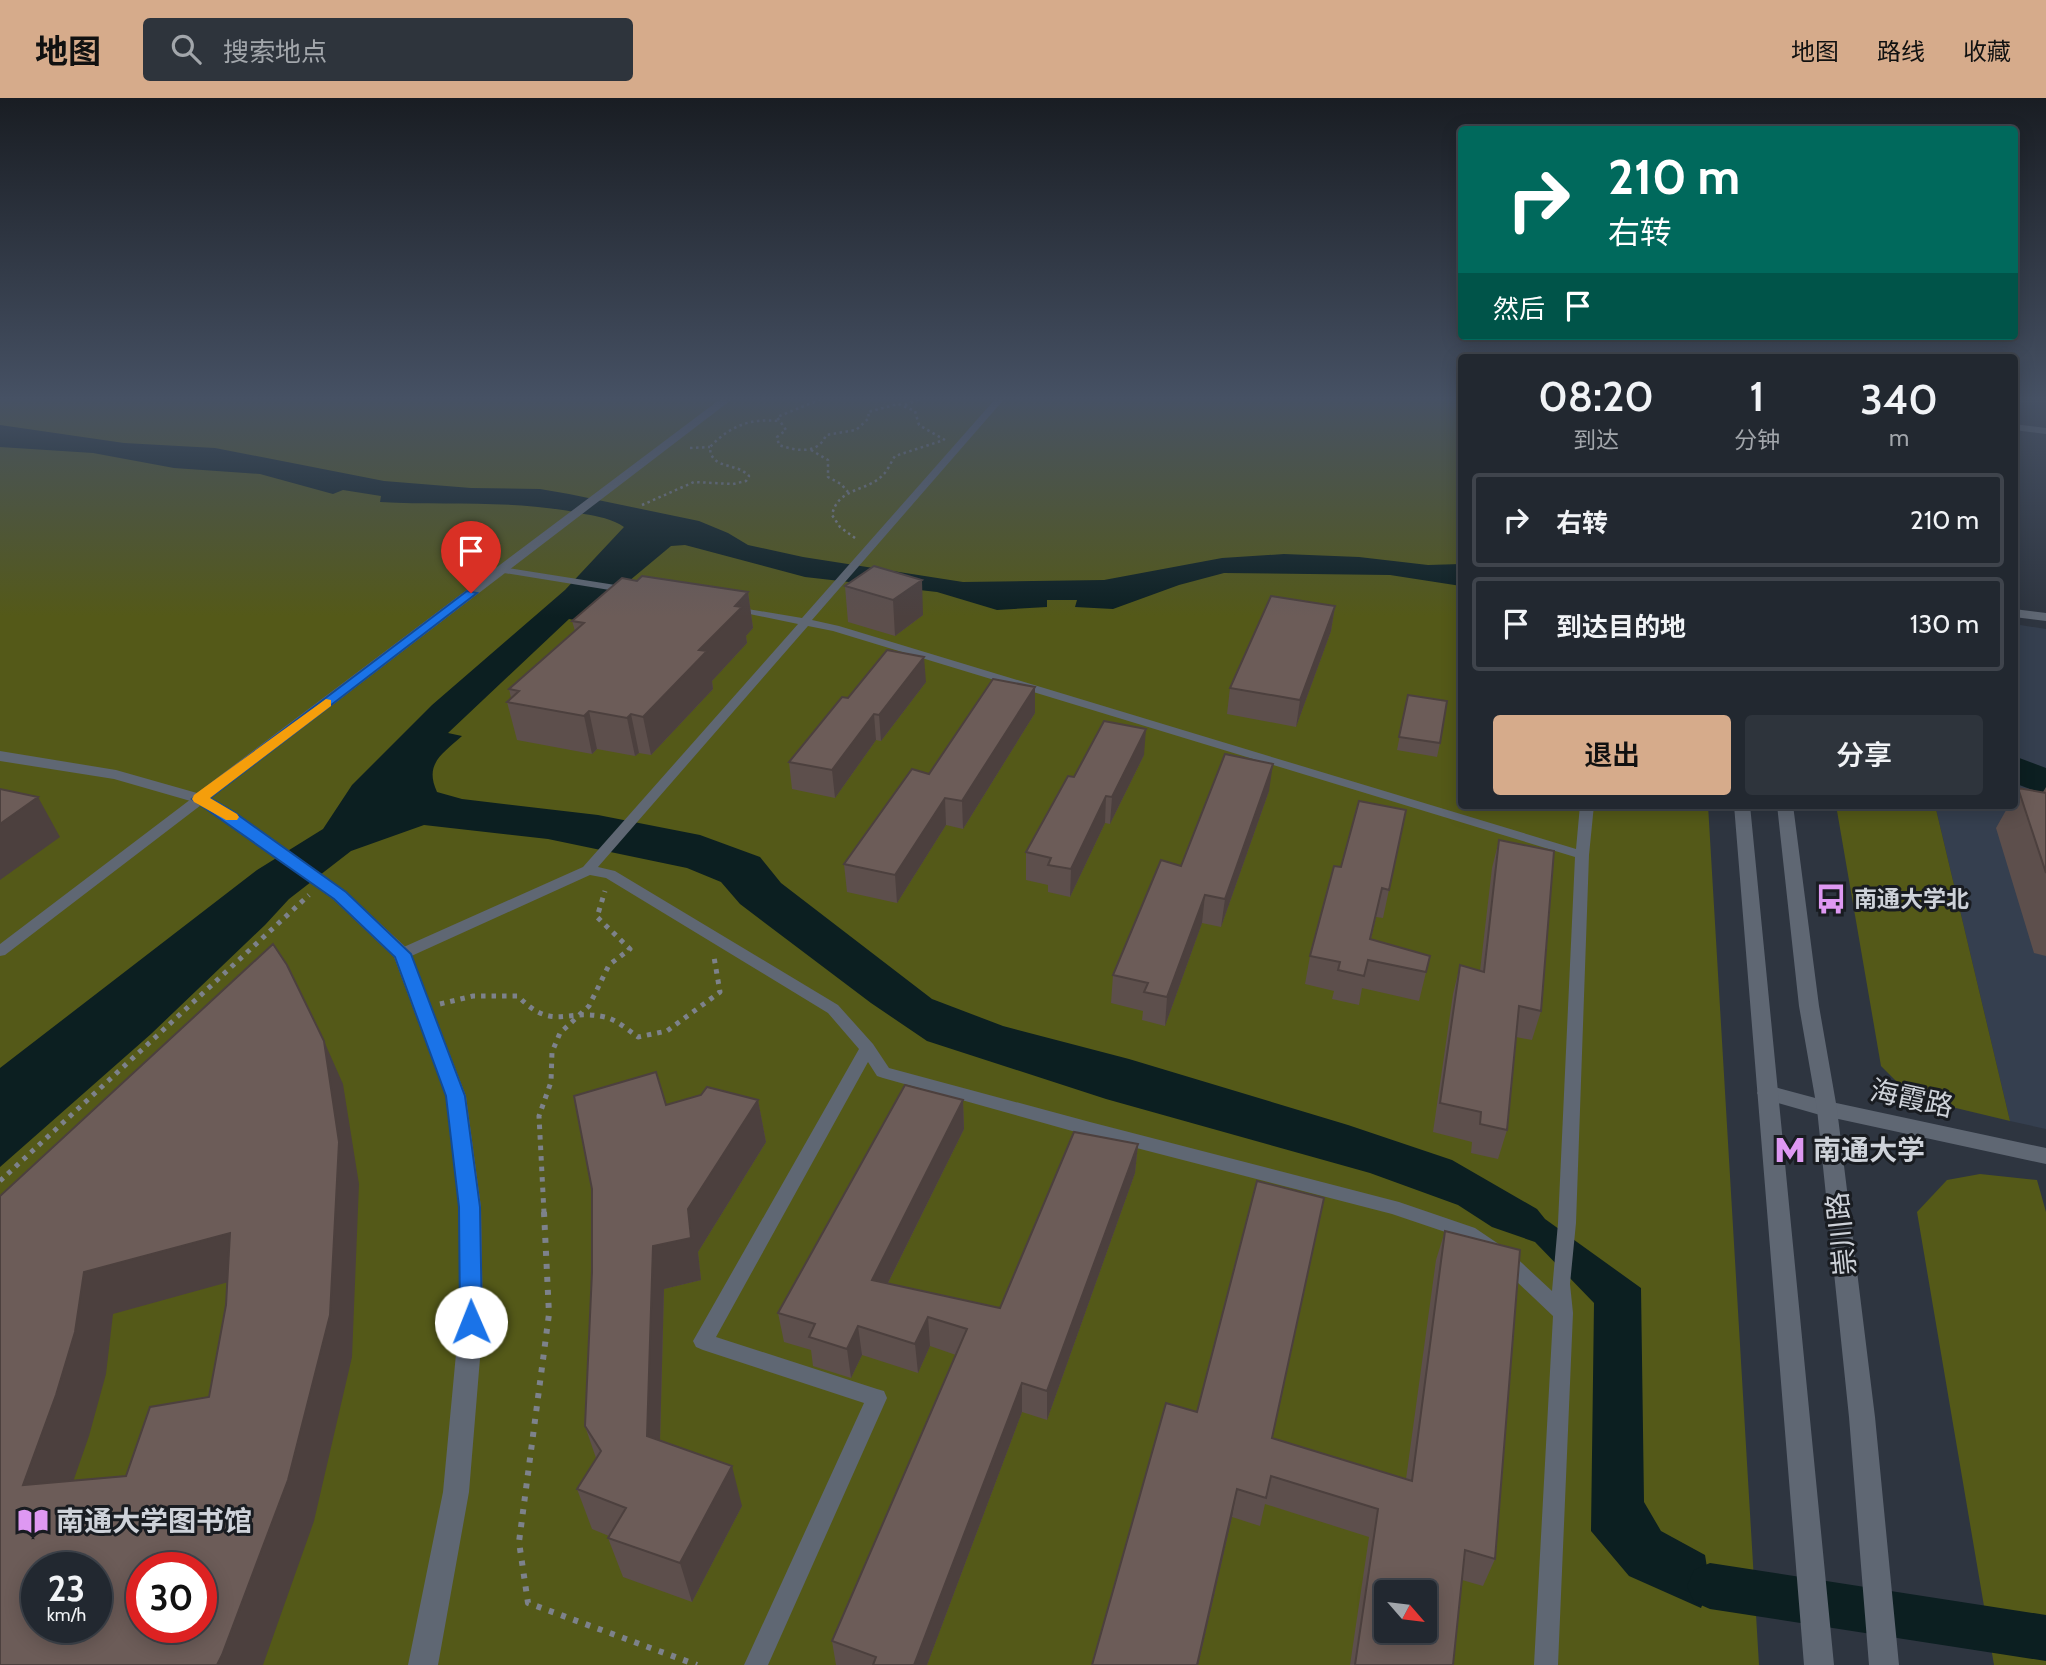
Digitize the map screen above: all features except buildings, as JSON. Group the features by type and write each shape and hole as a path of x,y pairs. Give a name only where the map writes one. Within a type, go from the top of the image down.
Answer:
{"street":[{"path":"200,799 635,470"},
{"path":"2018,614 2046,617"},
{"path":"0,756 116,775 200,799 229,815 340,896 402,954 456,1096 470,1207 471,1309 456,1492 423,1665"},
{"path":"1742,809 1797,1395 1801,1483 1819,1665"},
{"name":"崇川路","path":"1785,809 1809,1006 1827,1109 1862,1417 1884,1665"},
{"name":"海霞路","path":"1767,1093 1827,1109 2046,1156"}],"lane":[{"path":"402,954 596,871 603,854 939,470"},
{"path":"502,570 631,591"},
{"path":"716,605 807,620 1582,855"},
{"path":"0,951 200,799"},
{"path":"1546,1665 1563,1313 1561,1284 1567,1223 1582,855 1587,809"},
{"path":"596,871 712,936 833,1009 867,1048 883,1072 1090,1129 1393,1207 1469,1233 1502,1256 1563,1313"},
{"path":"756,1665 877,1398 703,1341 867,1048"}],"path":[{"path":"642,505 652,497 678,490 690,483 724,485 746,481 749,477 745,470"},
{"path":"828,470 828,477 841,484 848,492"},
{"path":"873,546 851,537 832,516 834,505 848,492 882,477 886,470"},
{"path":"596,871 605,890 597,917 630,949 609,965 589,1006 560,1033 552,1052 551,1082 539,1116 548,1314 519,1542 528,1603 697,1665"},
{"path":"0,1181 320,881"},
{"path":"423,1008 473,996 518,996 528,1009 544,1018 606,1017 638,1037 667,1031 720,992 712,936"}],"shaded area":[{"path":"204,470 328,470 384,481 471,488 540,489 699,521 748,545 803,557 963,582 1104,580 1222,558 1284,554 1359,557 1428,565 1458,564 1458,586 1390,575 1224,573 1179,585 1113,609 1075,607 1077,600 1047,600 1047,607 997,610 937,592 805,577 685,545 671,546 581,621 569,619 448,733 462,736 437,760 434,782 437,792 462,799 598,815 700,835 760,857 781,883 932,999 1003,1026 1129,1059 1348,1125 1452,1160 1537,1209 1545,1219 1641,1288 1644,1502 1661,1531 1705,1555 1710,1586 1701,1608 1629,1576 1591,1531 1594,1303 1535,1242 1492,1227 1458,1205 1370,1173 1106,1099 927,1041 871,1003 740,904 721,882 687,868 548,839 424,825 351,851 289,899 151,1034 0,1167 0,1068 257,870 323,829 352,785 432,705 565,590 624,527 605,518 533,506 380,502 381,496 343,490 333,494 260,474"},
{"path":"2018,625 2046,629 2046,1129 2010,1121 1936,809 2018,809"},
{"path":"2018,758 2046,768 2046,795 2018,784"}],"green space":[{"path":"0,470 1458,470 1458,809 1708,809 1759,1665 0,1665"},
{"path":"1837,809 1936,809 2010,1121 1935,1103 1904,1089 1881,1066"},
{"path":"1980,1174 2037,1180 2046,1212 2046,1665 1994,1665 1917,1212 1947,1180"}],"waterway":[{"path":"1710,1586 2046,1638"}],"slow traffic":[{"path":"232,817 200,799 326,703"}],"place":[{"name":"南通大学北","path":"1831,899"},
{"name":"南通大学","path":"1790,1150"},
{"name":"南通大学图书馆","path":"33,1521"}],"route":[{"path":"471,593 200,799 229,815 340,896 402,954 456,1096 470,1207 471,1322"}]}
